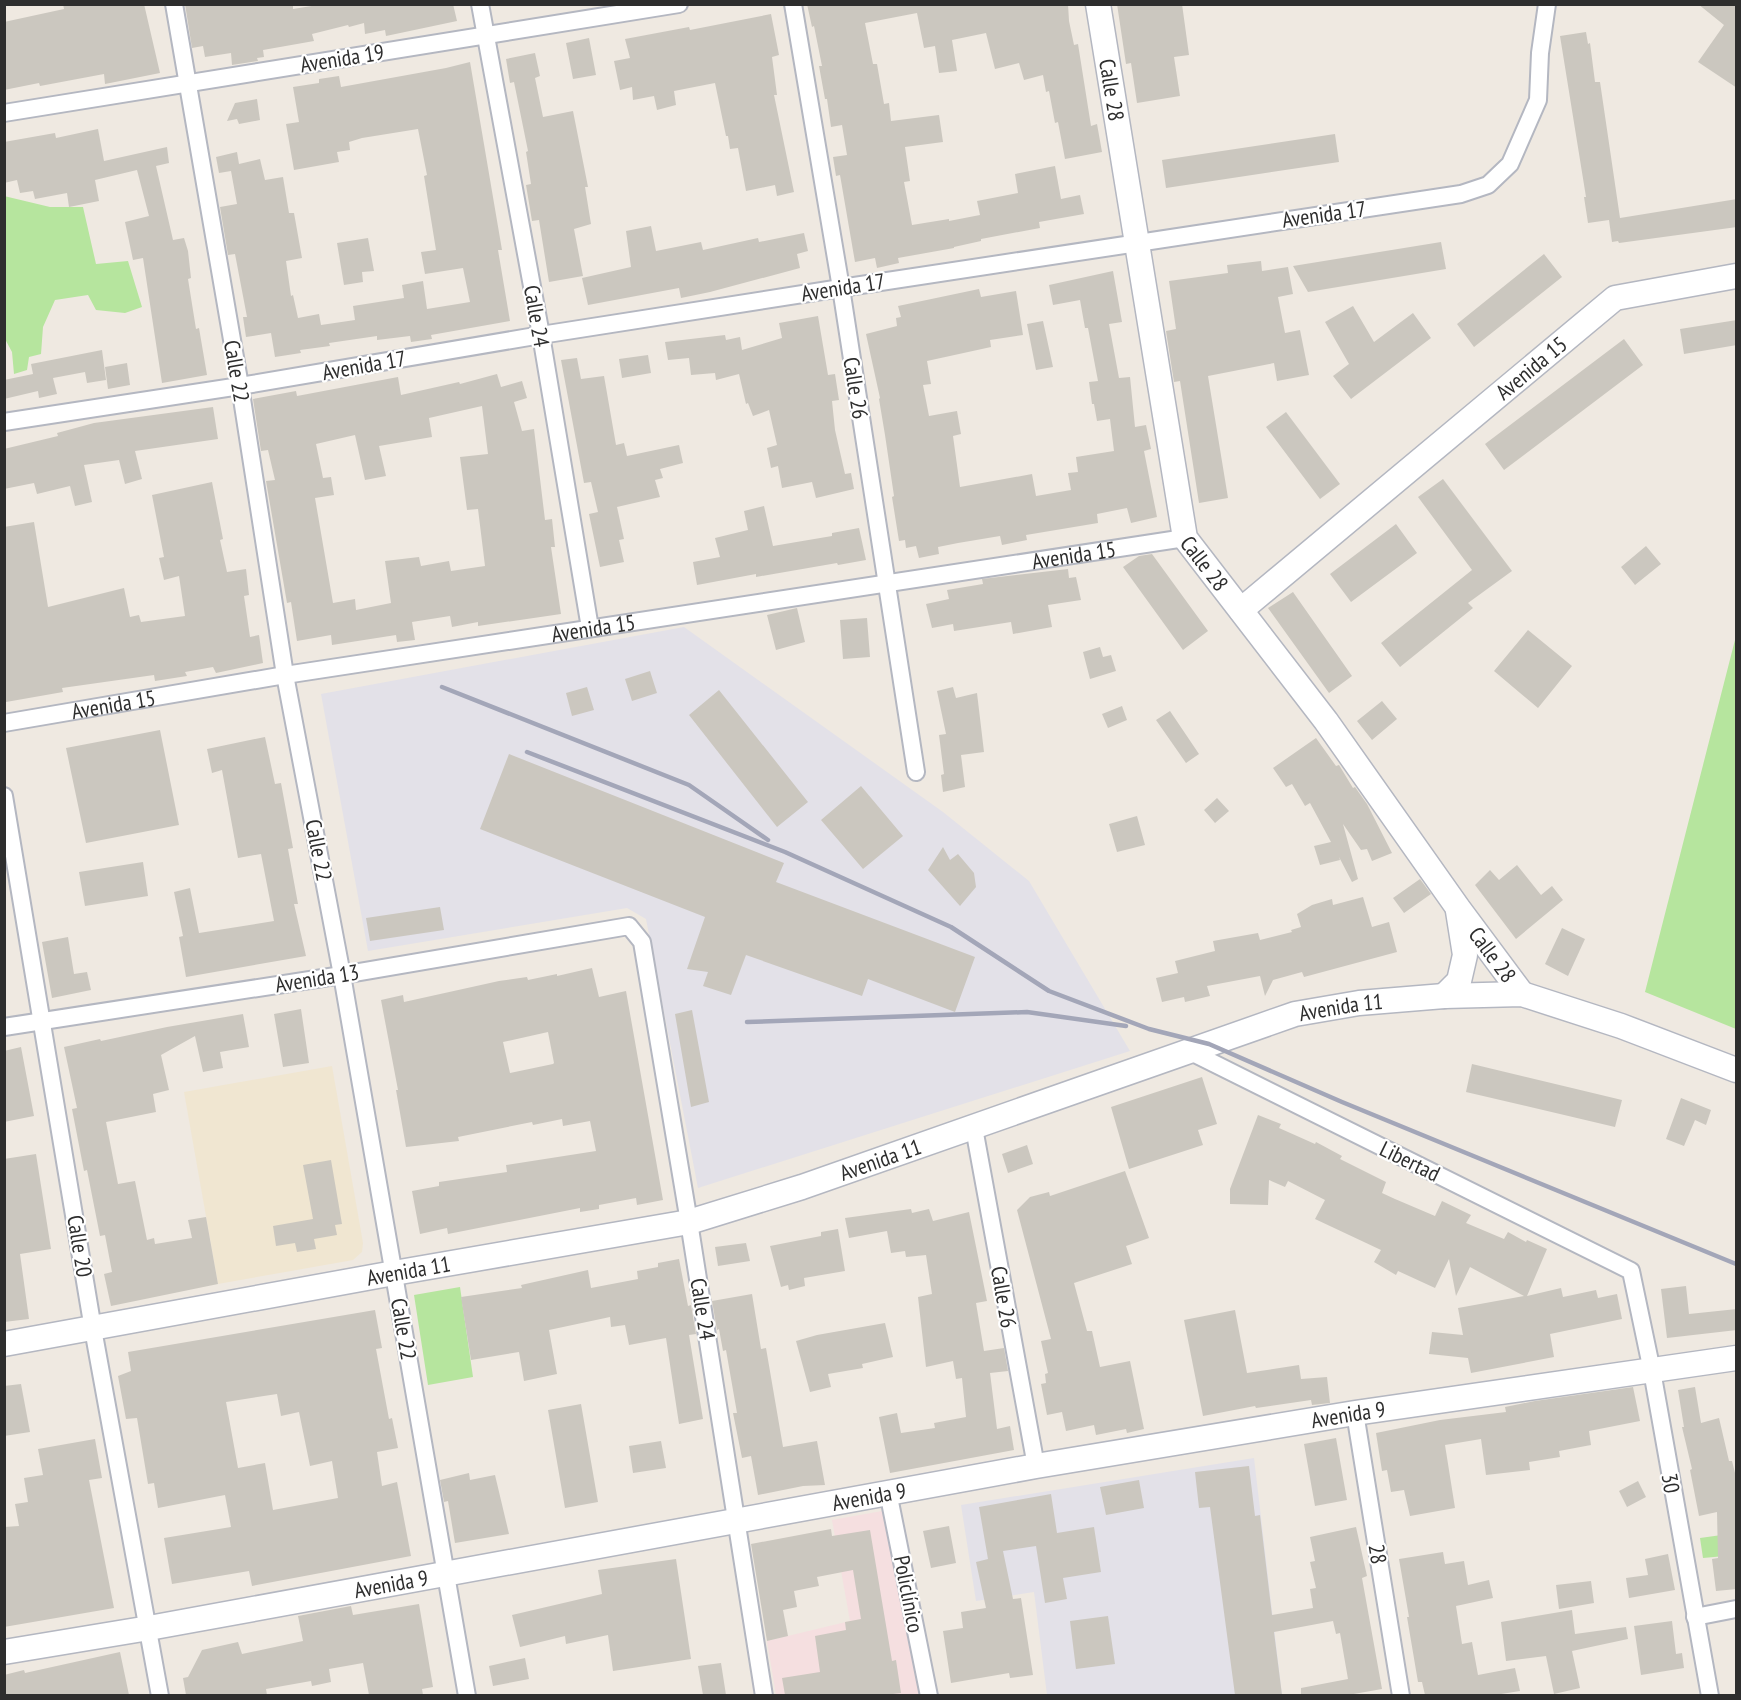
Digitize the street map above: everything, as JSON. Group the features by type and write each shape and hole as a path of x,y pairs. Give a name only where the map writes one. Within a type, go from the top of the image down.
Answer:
{"main road":[{"name":"Calle 28","path":"1098,4 1185,538 1326,721 1458,908 1522,994"},
{"name":"Avenida 15","path":"1241,610 1615,298 1737,276"},
{"path":"1444,996 1459,981 1464,955 1458,908"},
{"name":"Avenida 11","path":"4,1344 689,1222 802,1187 974,1128 1295,1014 1359,1003 1444,996 1522,994 1621,1026 1737,1070"},
{"name":"Avenida 9","path":"4,1652 149,1628 1036,1466 1355,1413 1737,1358"}],"street":[{"name":"Calle 22","path":"174,4 240,386 285,675 342,975 467,1695"},
{"name":"Calle 24","path":"480,4 541,335 590,628"},
{"name":"Avenida 19","path":"4,114 679,4"},
{"name":"Calle 26","path":"793,4 841,288 916,772"},
{"name":"Avenida 17","path":"4,422 841,288 1461,194 1488,185 1510,164 1538,100 1540,53 1547,4"},
{"name":"Avenida 15","path":"4,723 285,675 1185,538"},
{"name":"Calle 20","path":"4,796 93,1329 160,1695"},
{"name":"Calle 24","path":"629,926 642,942 764,1695"},
{"name":"Avenida 13","path":"4,1027 342,975 629,926"},
{"name":"Libertad","path":"1189,1051 1631,1271"},
{"name":"Calle 26","path":"974,1128 1036,1466"},
{"name":"30","path":"1631,1271 1652,1371 1710,1695"},
{"name":"28","path":"1355,1413 1401,1695"},
{"name":"Policlínico","path":"888,1492 929,1695"},
{"path":"1695,1617 1737,1609"}],"shaded area":[{"path":"684,627 943,812 1029,881 1130,1051 698,1188 646,919 627,908 368,951 321,694"},
{"path":"332,1066 363,1243 362,1252 353,1260 218,1284 184,1092"},
{"path":"1254,1458 1282,1695 1047,1695 1034,1592 976,1601 961,1505"},
{"path":"882,1511 919,1695 776,1695 767,1641 850,1621 832,1520"}],"green space":[{"path":"4,196 50,207 83,207 96,264 128,261 142,307 125,313 96,310 88,295 55,300 43,327 41,354 29,357 27,370 14,374 12,352 5,339"},
{"path":"1736,636 1736,1029 1645,992"},
{"path":"460,1287 473,1377 428,1385 414,1295"},
{"path":"1736,1533 1736,1555 1703,1558 1700,1538"}],"building":[{"path":"63,4 144,4 160,73 105,84 104,74 4,90 4,22 64,9"},
{"path":"185,4 293,4 293,9 324,4 453,4 457,21 386,36 385,30 365,34 364,23 349,27 348,25 312,34 314,41 263,50 264,57 257,58 258,61 232,65 231,53 205,57 203,46 192,48"},
{"path":"807,4 1068,4 1074,45 1078,44 1091,126 1097,124 1102,152 1065,159 1058,122 1055,123 1049,91 1046,92 1043,75 1024,80 1019,63 995,69 986,33 952,40 957,71 939,73 935,46 924,48 917,13 865,23 873,64 877,64 884,104 889,103 891,121 939,115 943,142 905,147 910,181 904,182 912,225 980,215 977,201 1018,193 1015,174 1055,166 1061,199 1080,195 1084,214 1039,222 1040,228 898,258 899,263 877,268 875,258 855,262 840,175 836,176 833,157 847,155 842,125 831,127 819,66 822,66"},
{"path":"1117,4 1182,4 1189,55 1174,57 1180,96 1137,103 1131,63 1126,64"},
{"path":"1698,4 1737,4 1737,88 1698,62 1724,25"},
{"path":"771,14 779,55 772,57 777,95 774,95 794,192 777,196 775,185 746,191 738,148 730,149 715,83 674,91 676,105 657,110 654,96 633,100 632,87 620,90 614,61 630,58 625,39 689,27 690,30"},
{"path":"1586,32 1588,44 1590,43 1595,82 1600,82 1620,218 1737,199 1737,227 1619,243 1618,241 1612,242 1609,220 1588,223 1584,197 1586,197 1560,36"},
{"path":"589,38 596,75 573,79 566,43"},
{"path":"535,53 540,76 535,78 543,117 573,111 588,187 585,187 591,224 574,229 583,276 549,282 539,220 532,221 526,185 531,184 526,152 528,151 514,82 510,83 506,59"},
{"path":"470,62 502,250 498,250 510,321 431,335 432,339 411,342 410,336 377,340 377,336 329,343 330,346 300,350 301,353 275,357 271,333 246,337 243,317 247,317 235,254 228,255 220,207 237,204 231,171 219,173 216,157 237,152 239,164 260,159 265,180 283,177 289,213 294,213 302,258 286,261 291,296 293,295 298,318 319,314 321,325 355,320 353,306 404,298 402,285 423,281 427,309 470,302 463,268 425,274 421,252 436,250 424,176 427,175 418,129 349,142 350,150 337,152 339,162 294,170 286,124 299,122 293,87 319,83 319,79 339,76 341,87"},
{"path":"257,99 260,120 239,124 237,119 227,121 235,103"},
{"path":"98,129 104,161 167,147 169,163 156,166 173,240 184,238 188,251 191,278 188,279 196,329 199,328 207,375 162,383 143,258 133,260 125,222 149,216 137,170 95,180 99,201 69,207 67,193 35,199 33,191 20,193 17,180 4,183 4,142 55,133 56,138"},
{"path":"1335,134 1339,162 1166,188 1162,160"},
{"path":"651,226 656,251 701,242 703,250 758,238 759,242 804,233 808,251 797,254 800,268 710,292 681,298 679,288 588,305 582,278 631,267 626,231"},
{"path":"368,238 374,271 362,272 363,282 344,285 337,243"},
{"path":"1441,242 1446,269 1308,292 1293,266"},
{"path":"1544,254 1562,277 1474,347 1457,324"},
{"path":"1261,261 1262,271 1288,267 1293,294 1278,297 1285,333 1300,330 1309,375 1277,381 1274,363 1208,376 1228,498 1199,503 1180,381 1174,382 1166,331 1176,329 1169,281 1228,273 1227,265"},
{"path":"1113,271 1122,322 1109,324 1119,378 1130,377 1135,427 1146,425 1151,449 1144,451 1157,517 1131,523 1127,508 1097,514 1098,523 1026,535 1027,540 1002,545 1000,536 958,543 938,547 939,554 919,558 916,546 906,548 905,540 899,541 880,398 866,334 897,326 896,318 901,317 898,306 979,289 981,297 1016,291 1023,335 990,340 991,347 927,361 931,384 923,385 929,416 957,411 961,434 953,436 960,487 1032,474 1036,496 1071,490 1068,473 1078,472 1076,457 1114,451 1110,419 1097,421 1094,404 1092,404 1089,382 1098,381 1080,300 1053,305 1049,285"},
{"path":"1353,306 1374,342 1413,313 1431,338 1351,399 1333,376 1349,364 1325,322"},
{"path":"818,316 828,375 835,374 839,400 832,401 835,430 845,474 851,473 854,489 816,498 812,482 782,488 778,466 771,468 767,448 777,445 769,410 753,416 748,403 746,404 739,374 716,380 715,373 691,375 689,358 668,360 665,342 725,335 726,340 740,337 742,350 782,338 779,323"},
{"path":"1737,320 1737,345 1684,354 1680,329"},
{"path":"1043,321 1053,367 1036,370 1027,324"},
{"path":"1624,339 1643,365 1504,470 1485,444"},
{"path":"102,350 106,380 87,383 85,372 53,378 57,394 39,398 38,391 4,399 4,380 33,374 31,364"},
{"path":"648,355 651,373 622,378 619,359"},
{"path":"577,358 581,379 604,376 616,445 624,443 627,456 679,445 683,463 660,469 663,478 655,480 660,497 617,507 624,539 619,540 624,562 600,567 589,514 598,512 591,482 584,483 561,360"},
{"path":"127,363 130,385 108,389 105,367"},
{"path":"497,374 501,387 522,381 527,398 514,402 522,431 534,429 545,520 552,519 555,547 551,547 561,614 478,626 478,622 452,627 450,616 412,622 415,640 397,642 396,635 332,645 331,635 297,641 291,602 287,603 266,481 275,480 268,450 261,451 253,399 296,391 297,396 398,377 401,395 459,382 460,384","holes":["482,406 488,454 460,457 467,510 478,509 485,566 451,571 449,561 421,566 419,557 385,561 391,603 356,610 355,599 333,603 315,498 334,495 331,477 323,478 316,444 355,435 365,480 386,476 379,446 432,437 429,418"]},
{"path":"213,407 218,439 135,451 142,479 125,484 119,460 84,465 92,502 75,506 70,486 37,494 34,483 4,489 4,449 58,436 57,433 94,423"},
{"path":"1286,412 1340,484 1320,499 1266,427"},
{"path":"1443,479 1512,571 1468,603 1473,608 1400,667 1381,643 1472,570 1418,497"},
{"path":"212,482 227,572 246,569 249,595 244,596 250,637 259,635 263,663 216,673 213,667 185,672 187,676 155,681 154,675 62,688 63,692 6,702 4,694 4,527 34,522 48,607 124,588 130,617 139,615 141,622 185,616 179,576 164,580 159,558 164,557 152,495"},
{"path":"764,506 773,546 832,536 832,533 859,528 866,560 756,577 756,574 697,585 693,562 720,557 715,538 748,530 744,511"},
{"path":"1396,524 1417,553 1351,602 1330,574"},
{"path":"1646,546 1661,564 1635,585 1621,567"},
{"path":"1152,554 1208,631 1183,650 1123,567 1139,556"},
{"path":"1068,569 1069,578 1076,577 1081,600 1048,605 1052,627 1013,634 1011,622 954,631 953,624 932,628 926,604 949,599 947,590 983,584 982,579"},
{"path":"1293,592 1352,676 1329,693 1268,608"},
{"path":"797,608 805,642 776,650 767,615"},
{"path":"867,618 870,657 843,659 840,620"},
{"path":"1528,630 1572,666 1538,708 1494,671"},
{"path":"1100,647 1103,657 1111,655 1116,671 1090,679 1083,652"},
{"path":"650,671 657,693 632,701 625,679"},
{"path":"587,687 594,710 572,716 566,693"},
{"path":"953,687 956,698 977,693 984,752 961,755 965,787 943,792 941,775 944,774 939,735 946,734 937,691"},
{"path":"719,690 808,802 777,827 689,715"},
{"path":"1382,701 1397,719 1372,740 1357,721"},
{"path":"1122,706 1127,720 1108,728 1102,714"},
{"path":"1170,711 1199,754 1186,763 1156,720"},
{"path":"160,730 179,825 86,843 66,748"},
{"path":"265,737 275,784 281,783 293,848 288,849 298,904 294,904 306,956 186,977 179,937 183,936 174,892 190,888 199,933 274,921 261,854 238,858 222,770 212,773 207,749"},
{"path":"1316,738 1367,804 1392,853 1372,861 1367,849 1361,850 1343,824 1358,879 1352,882 1339,857 1340,860 1320,865 1314,846 1331,842 1310,803 1305,806 1292,784 1286,787 1273,768"},
{"path":"509,754 784,863 776,882 975,957 955,1012 868,979 862,996 746,955 731,995 703,986 708,972 687,969 705,917 480,829"},
{"path":"861,786 903,836 863,869 821,820"},
{"path":"1217,798 1229,811 1215,823 1204,810"},
{"path":"1137,816 1145,845 1117,852 1109,824"},
{"path":"943,847 950,860 958,854 974,873 976,887 960,906 928,870"},
{"path":"143,862 148,896 85,906 79,872"},
{"path":"1517,865 1541,895 1552,886 1563,900 1516,939 1475,885 1490,870 1499,880"},
{"path":"1420,879 1431,894 1404,913 1393,898"},
{"path":"1363,897 1372,927 1389,922 1397,952 1304,977 1302,972 1273,980 1265,996 1260,976 1207,986 1210,996 1185,1002 1184,997 1162,1002 1156,978 1178,973 1175,961 1215,951 1213,941 1258,933 1260,940 1292,932 1291,930 1301,927 1297,914 1312,905 1332,899 1333,905"},
{"path":"440,907 444,930 370,941 366,918"},
{"path":"1562,928 1585,939 1568,976 1545,964"},
{"path":"68,937 74,974 87,972 91,990 52,998 42,942"},
{"path":"592,968 599,997 626,991 663,1200 637,1205 636,1198 599,1205 599,1209 580,1212 580,1208 448,1234 447,1228 420,1234 412,1191 439,1186 439,1182 507,1172 506,1165 596,1151 590,1121 563,1126 562,1119 533,1125 532,1122 458,1137 459,1141 406,1147 381,1000 403,995 404,1002 499,981 527,977 528,980 557,974 557,976","holes":["548,1032 554,1063 510,1073 503,1042"]},
{"path":"301,1009 309,1063 283,1067 274,1014"},
{"path":"692,1010 709,1102 691,1107 675,1014"},
{"path":"243,1014 249,1047 220,1052 223,1068 203,1072 195,1036 161,1055 169,1090 153,1094 156,1112 106,1122 118,1184 135,1181 147,1240 154,1238 155,1244 192,1238 188,1220 206,1217 218,1284 111,1306 104,1274 112,1272 105,1235 100,1236 87,1170 84,1171 72,1109 77,1108 64,1047"},
{"path":"21,1047 34,1116 4,1122 4,1051"},
{"path":"1472,1064 1622,1100 1615,1127 1466,1092"},
{"path":"1202,1077 1217,1124 1198,1130 1203,1145 1129,1169 1111,1107"},
{"path":"1681,1098 1711,1110 1706,1125 1695,1120 1684,1146 1666,1139"},
{"path":"1258,1115 1281,1124 1279,1128 1315,1144 1316,1142 1342,1156 1340,1159 1386,1182 1382,1193 1435,1216 1442,1201 1471,1215 1466,1223 1504,1239 1508,1232 1526,1242 1527,1240 1547,1249 1527,1296 1561,1288 1563,1297 1596,1290 1598,1298 1617,1294 1622,1319 1550,1334 1554,1357 1471,1373 1468,1358 1429,1354 1432,1332 1463,1335 1458,1308 1524,1296 1470,1267 1456,1296 1449,1259 1435,1288 1398,1271 1396,1275 1374,1262 1381,1250 1315,1219 1325,1200 1288,1181 1285,1187 1269,1180 1268,1205 1230,1204 1230,1189"},
{"path":"1027,1145 1033,1164 1008,1173 1002,1154"},
{"path":"36,1154 51,1249 20,1254 29,1319 4,1322 4,1159"},
{"path":"331,1160 342,1224 335,1225 337,1235 314,1239 316,1249 297,1252 295,1243 276,1246 273,1226 313,1219 303,1165"},
{"path":"1125,1171 1149,1238 1126,1246 1132,1264 1074,1283 1087,1331 1092,1331 1100,1367 1130,1361 1144,1429 1127,1433 1126,1429 1096,1435 1094,1425 1066,1431 1062,1412 1047,1415 1041,1384 1046,1383 1045,1374 1048,1373 1041,1341 1051,1339 1017,1210 1030,1197 1049,1192 1050,1196"},
{"path":"911,1209 912,1213 929,1209 933,1221 969,1212 987,1301 976,1303 984,1351 1004,1348 1008,1371 990,1373 997,1429 1010,1426 1014,1450 890,1473 879,1417 897,1413 901,1433 935,1428 934,1423 966,1417 962,1378 956,1379 953,1361 926,1367 918,1297 932,1294 926,1255 906,1257 905,1251 891,1253 887,1231 849,1238 845,1218"},
{"path":"838,1229 845,1271 804,1278 805,1286 789,1290 788,1285 781,1287 770,1246 821,1236 821,1232"},
{"path":"746,1243 750,1261 718,1266 715,1247"},
{"path":"679,1259 696,1334 689,1335 703,1419 679,1424 666,1338 629,1345 625,1325 611,1327 610,1317 549,1330 557,1374 524,1381 519,1352 471,1360 461,1297 522,1288 521,1285 588,1270 591,1288 638,1279 637,1271 658,1267 658,1263"},
{"path":"1686,1286 1689,1314 1737,1309 1737,1330 1667,1338 1661,1289"},
{"path":"752,1294 761,1349 766,1348 783,1447 817,1441 825,1485 803,1486 758,1495 751,1456 742,1458 733,1413 737,1413 726,1350 723,1351 712,1301"},
{"path":"375,1310 382,1348 376,1349 389,1419 392,1418 398,1448 377,1452 382,1486 397,1482 411,1556 252,1586 249,1571 172,1584 164,1538 231,1527 225,1495 158,1508 154,1483 148,1484 137,1418 126,1419 118,1376 131,1371 128,1352","holes":["277,1394 281,1416 299,1412 310,1466 332,1461 338,1498 273,1510 265,1463 238,1468 226,1402"]},
{"path":"1235,1310 1247,1373 1299,1365 1301,1379 1327,1377 1330,1403 1312,1405 1311,1400 1256,1408 1255,1406 1203,1416 1184,1320"},
{"path":"885,1323 893,1357 862,1364 863,1368 828,1374 831,1387 810,1392 796,1341"},
{"path":"21,1384 30,1432 4,1436 4,1386"},
{"path":"1633,1387 1640,1421 1589,1431 1591,1445 1559,1451 1560,1457 1529,1462 1530,1470 1486,1475 1481,1439 1445,1445 1455,1508 1410,1516 1404,1490 1391,1492 1387,1470 1382,1471 1376,1433 1440,1420 1506,1412 1505,1407 1535,1401"},
{"path":"1695,1387 1701,1423 1719,1418 1729,1461 1732,1461 1737,1481 1737,1589 1716,1591 1712,1559 1718,1558 1717,1512 1699,1516 1690,1470 1692,1469 1682,1427 1684,1427 1678,1390"},
{"path":"581,1404 598,1502 565,1508 548,1410"},
{"path":"1336,1438 1347,1500 1315,1506 1304,1444"},
{"path":"95,1439 102,1478 89,1480 114,1608 4,1627 4,1527 19,1526 15,1504 28,1502 24,1478 43,1475 38,1449"},
{"path":"661,1441 666,1468 633,1473 629,1446"},
{"path":"1249,1466 1255,1516 1260,1515 1272,1615 1313,1608 1310,1589 1316,1588 1310,1562 1315,1561 1310,1537 1356,1527 1367,1576 1362,1578 1382,1689 1348,1695 1301,1695 1301,1688 1348,1679 1340,1633 1336,1634 1333,1621 1274,1632 1282,1695 1235,1695 1210,1507 1199,1508 1195,1472"},
{"path":"469,1473 470,1480 495,1475 509,1534 455,1543 448,1501 444,1502 440,1480"},
{"path":"1139,1480 1144,1508 1106,1515 1100,1487"},
{"path":"1638,1481 1646,1497 1627,1507 1619,1491"},
{"path":"1051,1494 1057,1533 1094,1527 1101,1572 1063,1578 1067,1599 1045,1603 1036,1546 1003,1551 1013,1599 1021,1598 1033,1675 1010,1678 1009,1673 951,1683 943,1631 963,1628 961,1612 986,1608 976,1562 988,1559 979,1507"},
{"path":"949,1526 956,1563 931,1568 923,1531"},
{"path":"831,1529 832,1536 870,1530 892,1661 896,1660 901,1693 785,1695 782,1678 820,1672 815,1636 846,1630 845,1622 861,1619 853,1570 817,1577 819,1586 794,1591 797,1607 783,1610 788,1636 767,1641 751,1544"},
{"path":"1443,1552 1445,1564 1464,1561 1468,1585 1489,1580 1493,1598 1456,1606 1462,1644 1472,1642 1478,1675 1515,1668 1520,1691 1495,1695 1425,1695 1422,1682 1418,1682 1399,1559"},
{"path":"1668,1554 1675,1590 1629,1598 1626,1578 1648,1575 1645,1559"},
{"path":"676,1559 691,1659 613,1671 608,1635 566,1644 565,1636 520,1647 512,1615 602,1594 598,1570"},
{"path":"1591,1581 1594,1603 1559,1609 1556,1585"},
{"path":"419,1604 433,1687 422,1689 423,1695 369,1695 363,1663 329,1669 331,1682 312,1686 311,1681 266,1689 267,1695 186,1695 183,1678 188,1677 202,1650 238,1642 242,1654 303,1641 298,1616 351,1606 353,1615"},
{"path":"1572,1610 1575,1634 1626,1627 1628,1639 1572,1651 1580,1688 1554,1694 1546,1656 1506,1661 1501,1622"},
{"path":"1108,1616 1115,1664 1076,1669 1070,1621"},
{"path":"1672,1621 1676,1654 1682,1653 1684,1668 1641,1675 1634,1626"},
{"path":"120,1652 129,1695 4,1695 4,1675 24,1670 25,1673"},
{"path":"525,1658 529,1679 493,1686 489,1666"},
{"path":"721,1663 726,1695 703,1695 698,1666"}],"railway":[{"path":"442,687 689,785 768,840"},
{"path":"527,752 785,852 951,927 1049,991 1149,1029 1209,1044 1342,1102 1736,1264"},
{"path":"747,1022 1027,1012 1126,1026"}]}
